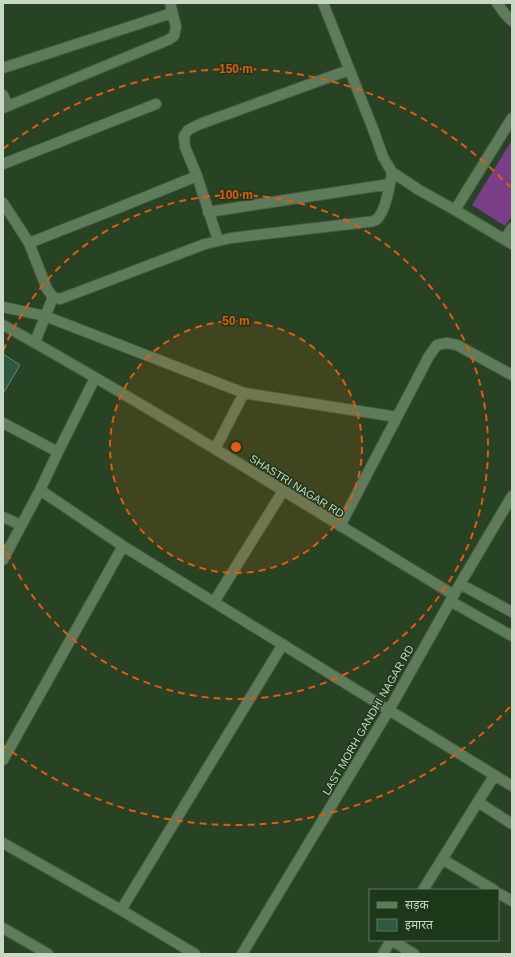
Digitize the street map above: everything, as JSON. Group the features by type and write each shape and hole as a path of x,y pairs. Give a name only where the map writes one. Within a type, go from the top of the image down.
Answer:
{"street":[{"path":"323,3 383,157 392,172 419,190 508,241 512,228"},
{"path":"497,3 512,21"},
{"path":"3,68 171,8 176,27 174,36 168,40 5,107 3,95"},
{"path":"218,240 197,176 185,147 184,136 188,130 200,124 349,70"},
{"path":"3,164 156,104"},
{"path":"455,210 512,118"},
{"path":"3,203 29,243 46,289 52,297 60,299 218,240 376,220 382,212 389,192 392,172"},
{"path":"29,243 197,176"},
{"path":"208,212 390,184"},
{"path":"35,342 52,297"},
{"path":"3,307 44,316 244,393 397,417"},
{"name":"SHASTRI NAGAR RD","path":"3,325 35,342 215,449 340,526 512,636"},
{"path":"340,526 429,356 437,346 446,343 457,345 512,375"},
{"path":"3,560 40,490 95,378"},
{"path":"215,449 244,393"},
{"path":"3,423 58,452"},
{"path":"40,490 123,546 512,786"},
{"path":"214,602 282,491"},
{"name":"LAST MORH GANDHI NAGAR RD","path":"242,954 389,710 460,584 512,496"},
{"path":"3,517 21,525"},
{"path":"3,760 123,546"},
{"path":"460,584 512,612"},
{"path":"121,910 283,644"},
{"path":"424,889 494,776"},
{"path":"478,802 512,824"},
{"path":"3,843 195,954"},
{"path":"442,859 492,889"},
{"path":"499,894 512,901"},
{"path":"3,928 48,954"},
{"path":"383,954 390,941"},
{"path":"393,941 414,954"}],"shaded area":[{"path":"512,140 512,216 505,226 472,205"}],"building":[{"path":"3,354 20,365 3,394"}]}
